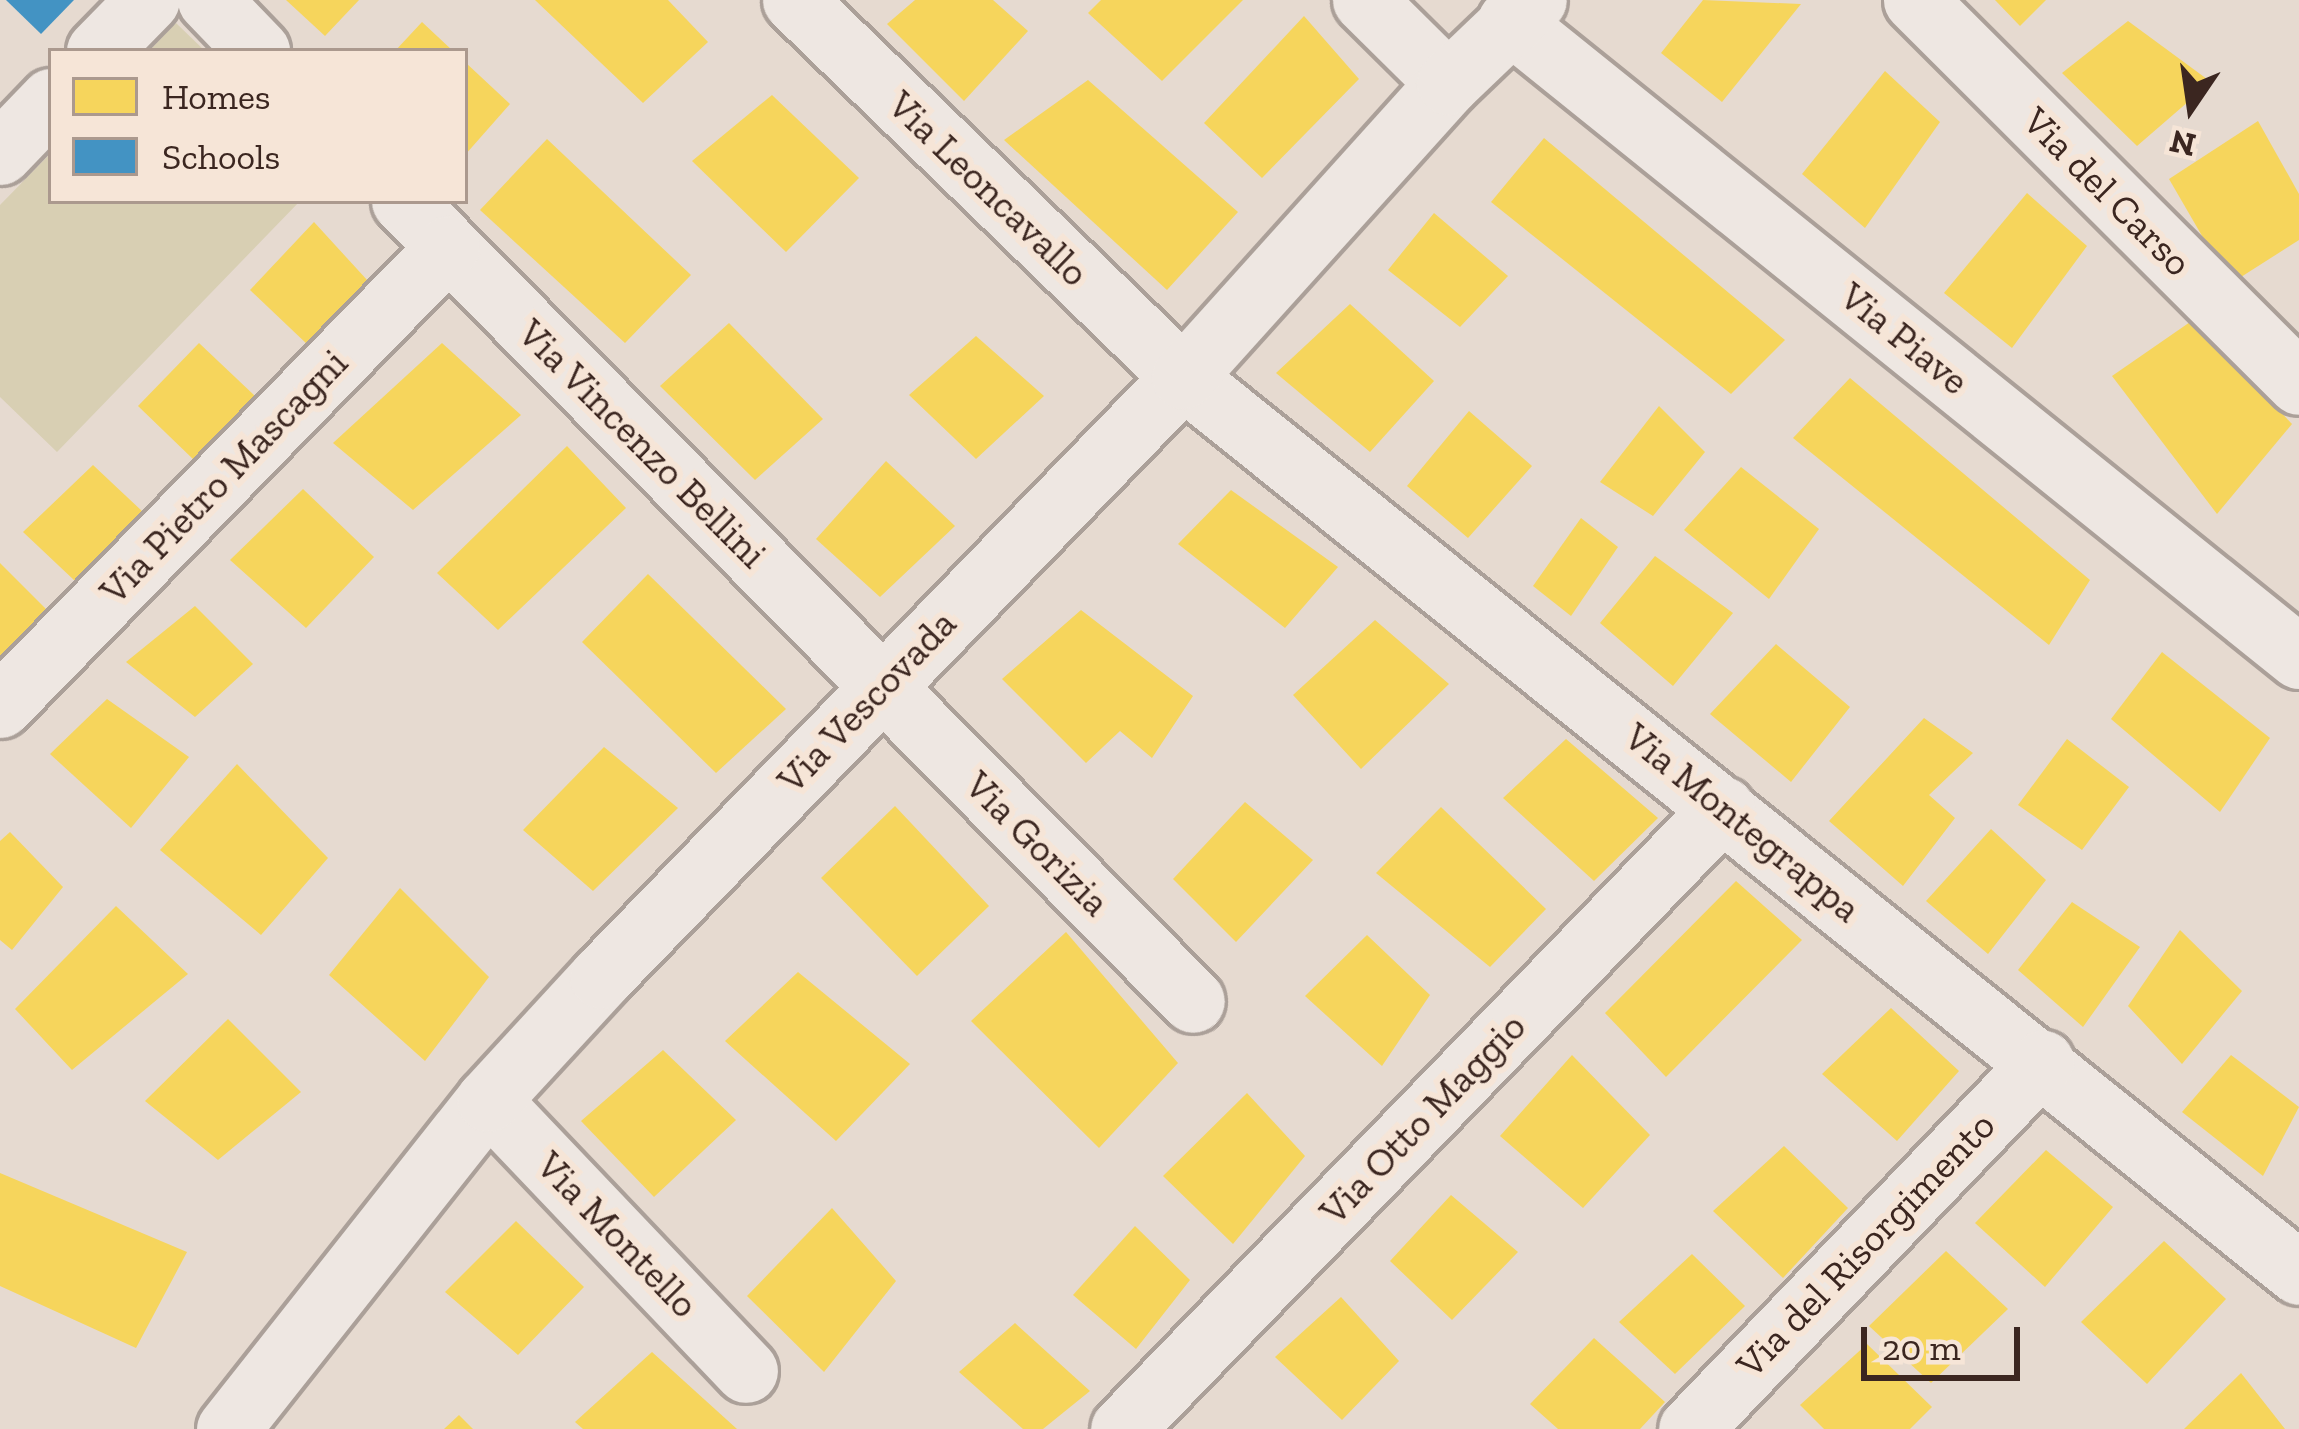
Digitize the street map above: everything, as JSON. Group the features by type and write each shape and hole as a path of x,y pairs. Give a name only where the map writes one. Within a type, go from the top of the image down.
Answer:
{"street":[{"path":"101,48 148,0"},
{"path":"209,0 255,48"},
{"name":"Via Leoncavallo","path":"794,0 1183,377"},
{"path":"1364,0 1448,83"},
{"name":"Via del Carso","path":"1915,0 2299,383"},
{"name":"Via Vescovada","path":"228,1429 488,1100 1183,377 1448,83 1522,11"},
{"name":"Via Piave","path":"1522,11 2299,657"},
{"path":"0,153 48,103"},
{"name":"Via Vincenzo Bellini","path":"406,204 881,686"},
{"name":"Via Pietro Mascagni","path":"0,706 448,248"},
{"name":"Via Montegrappa","path":"1183,377 2042,1062 2299,1273"},
{"name":"Via Gorizia","path":"881,686 1193,1001"},
{"name":"Via Otto Maggio","path":"1122,1429 1723,808"},
{"name":"Via del Risorgimento","path":"1690,1429 2042,1062"},
{"name":"Via Montello","path":"488,1100 746,1371"}],"shaded area":[{"path":"176,23 202,48 152,48"},
{"path":"48,156 48,204 297,204 57,452 0,397 0,205"}],"building: Homes":[{"path":"286,0 359,0 325,36"},
{"path":"535,0 668,0 708,42 643,103"},
{"path":"915,0 993,0 1028,31 964,101 887,24"},
{"path":"1101,0 1243,0 1162,81 1088,13"},
{"path":"1703,0 1801,4 1722,102 1661,53"},
{"path":"1995,0 2046,0 2020,26"},
{"path":"1304,16 1359,79 1262,178 1204,123"},
{"path":"2128,21 2211,82 2137,146 2062,73"},
{"path":"422,22 450,48 398,48"},
{"path":"468,65 510,104 468,152"},
{"path":"1885,71 1940,122 1865,228 1802,174"},
{"path":"1088,80 1238,212 1167,290 1004,140"},
{"path":"772,95 859,178 786,252 692,161"},
{"path":"2258,121 2299,194 2299,240 2230,284 2169,179"},
{"path":"1544,138 1785,340 1731,394 1491,202"},
{"path":"547,139 691,275 625,343 480,210"},
{"path":"2027,193 2087,246 2012,348 1944,293"},
{"path":"1434,213 1508,276 1460,327 1388,270"},
{"path":"314,222 368,281 309,346 250,290"},
{"path":"1350,304 1434,381 1370,452 1276,373"},
{"path":"2193,320 2292,424 2217,514 2112,376"},
{"path":"729,323 823,419 755,480 660,386"},
{"path":"976,336 1044,396 976,459 909,395"},
{"path":"199,343 255,396 195,461 138,406"},
{"path":"442,343 521,415 413,510 333,443"},
{"path":"1850,378 2090,580 2049,645 1793,438"},
{"path":"1659,406 1705,452 1653,516 1600,482"},
{"path":"1469,411 1532,466 1468,538 1407,486"},
{"path":"567,446 626,508 498,630 437,573"},
{"path":"886,461 955,526 880,597 816,539"},
{"path":"93,465 143,512 75,581 23,532"},
{"path":"1741,467 1819,529 1769,599 1684,530"},
{"path":"303,489 374,557 306,628 230,560"},
{"path":"1231,490 1338,567 1285,628 1178,544"},
{"path":"1581,518 1618,547 1571,616 1533,586"},
{"path":"1655,556 1733,613 1673,686 1600,623"},
{"path":"0,563 50,613 0,665"},
{"path":"648,574 786,709 716,773 582,642"},
{"path":"195,606 253,664 195,717 126,662"},
{"path":"1081,610 1193,696 1152,758 1120,731 1086,763 1002,679"},
{"path":"1375,620 1449,684 1361,769 1293,695"},
{"path":"1776,644 1850,707 1791,782 1710,714"},
{"path":"2162,652 2270,738 2220,812 2111,719"},
{"path":"107,699 189,757 131,828 50,754"},
{"path":"1924,718 1973,753 1929,795 1955,818 1903,886 1829,821"},
{"path":"1566,739 1658,818 1594,881 1503,798"},
{"path":"2067,739 2129,787 2082,850 2018,805"},
{"path":"604,747 678,808 593,891 523,830"},
{"path":"237,764 328,858 261,935 160,850"},
{"path":"1245,802 1313,860 1236,942 1173,879"},
{"path":"895,806 989,906 917,976 821,878"},
{"path":"1441,807 1546,909 1490,967 1376,873"},
{"path":"1991,829 2046,880 1988,954 1926,901"},
{"path":"10,832 63,887 12,950 0,940 0,841"},
{"path":"1736,881 1802,940 1666,1077 1605,1013"},
{"path":"400,888 489,977 425,1061 329,975"},
{"path":"2072,902 2140,947 2083,1027 2018,970"},
{"path":"116,906 188,974 72,1070 15,1009"},
{"path":"2180,930 2242,991 2182,1064 2128,1006"},
{"path":"1066,932 1178,1063 1099,1148 971,1021"},
{"path":"1367,935 1430,995 1382,1066 1305,996"},
{"path":"798,972 910,1064 836,1141 725,1041"},
{"path":"1891,1008 1959,1071 1897,1141 1822,1074"},
{"path":"228,1019 301,1092 218,1160 145,1101"},
{"path":"663,1050 736,1120 654,1197 581,1121"},
{"path":"1572,1055 1650,1135 1583,1208 1500,1136"},
{"path":"2231,1055 2299,1107 2263,1176 2182,1112"},
{"path":"1247,1093 1305,1156 1233,1244 1163,1176"},
{"path":"1784,1146 1848,1208 1783,1278 1713,1211"},
{"path":"2046,1150 2113,1207 2045,1287 1975,1223"},
{"path":"0,1173 187,1252 136,1348 0,1286"},
{"path":"1451,1195 1518,1252 1452,1320 1390,1261"},
{"path":"832,1208 896,1281 824,1372 747,1296"},
{"path":"516,1221 584,1287 518,1355 445,1292"},
{"path":"1135,1226 1190,1280 1136,1349 1073,1295"},
{"path":"2164,1241 2226,1299 2147,1384 2081,1322"},
{"path":"1946,1251 2008,1309 1931,1383 1869,1326"},
{"path":"1692,1254 1745,1306 1675,1374 1619,1322"},
{"path":"1341,1297 1399,1361 1342,1420 1275,1357"},
{"path":"1015,1323 1090,1391 1043,1429 1023,1429 959,1372"},
{"path":"1594,1338 1665,1402 1640,1429 1558,1429 1530,1404"},
{"path":"1867,1344 1932,1407 1910,1429 1824,1429 1800,1405"},
{"path":"652,1352 737,1429 583,1429 575,1422"},
{"path":"2241,1373 2285,1429 2184,1429"},
{"path":"459,1415 473,1429 444,1429"}],"building: Schools":[{"path":"6,0 74,0 41,34"}]}
